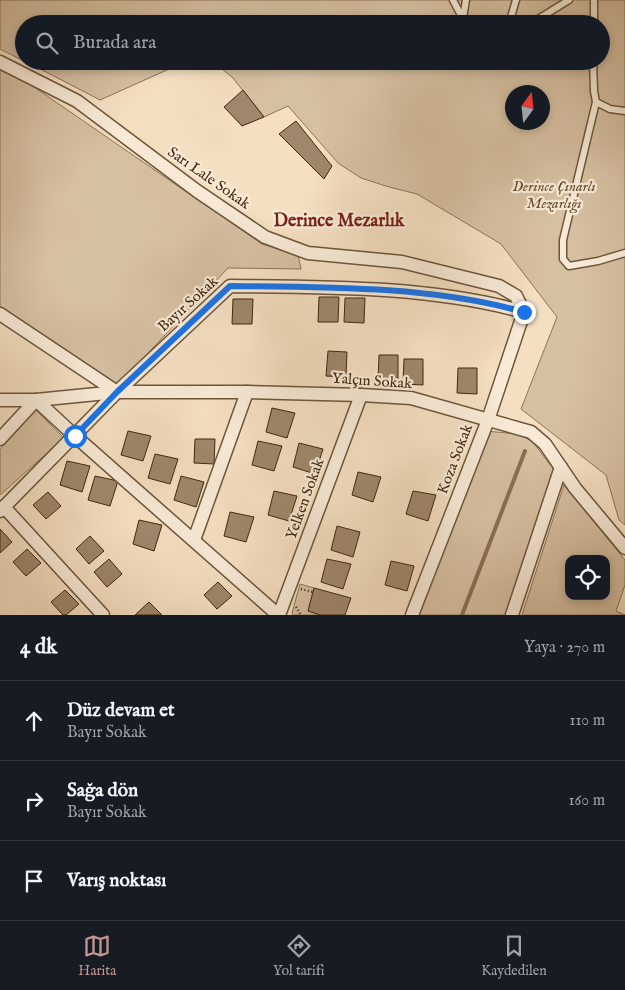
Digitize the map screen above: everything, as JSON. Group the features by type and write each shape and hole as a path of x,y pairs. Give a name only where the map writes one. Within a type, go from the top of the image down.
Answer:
{"street":[{"name":"Sarı Lale Sokak","path":"0,62 15,70"},
{"name":"Sarı Lale Sokak","path":"16,70 77,101 197,191 265,237 308,253 402,262 499,286 516,296 524,312"},
{"name":"Bayır Sokak","path":"2,509 117,392 230,286 311,286 424,294 492,304 524,312"},
{"name":"Koza Sokak","path":"412,615 488,420 524,312"},
{"path":"0,314 117,392"},
{"name":"Yalçın Sokak","path":"36,400 117,392 247,392 412,398 531,432 545,444 591,508 625,548"},
{"path":"194,540 247,392"},
{"name":"Yelken Sokak","path":"279,615 361,395"},
{"path":"0,400 36,400 279,615"},
{"path":"0,439 36,400"},
{"path":"512,615 561,467"},
{"path":"2,509 103,615"}],"lane":[{"path":"453,0 461,15"},
{"path":"465,15 466,0"},
{"path":"512,15 516,0"},
{"path":"545,15 569,0"},
{"path":"594,0 594,15"},
{"path":"593,70 596,102 563,240 562,259 569,266 625,254"},
{"path":"596,102 610,108 625,111"}],"path":[{"path":"296,603 296,608 301,615"}],"green space":[{"name":"Derince Çınarlı Mezarlığı","path":"0,0 625,0 625,525 619,520 606,475 521,409 557,317 501,244 417,194 361,178 338,163 288,106 264,117 232,77 223,70 610,70 610,15 15,15 15,56 0,49"},
{"path":"0,70 24,80 262,244 298,255 301,269 228,268 118,385 0,307"},
{"path":"42,70 167,70 100,100"},
{"path":"36,410 64,438 0,495 0,449"},
{"path":"486,431 517,434 532,441 555,471 506,615 418,615"},
{"path":"564,485 625,560 625,585 616,611 625,615 522,615"},
{"path":"300,584 314,588 308,611 320,615 293,615"}],"building":[{"path":"243,90 264,117 242,126 224,107"},
{"path":"296,121 332,166 324,179 279,134"},
{"path":"319,297 339,297 338,322 318,322"},
{"path":"345,298 365,298 364,323 344,322"},
{"path":"233,299 253,299 252,324 232,324"},
{"path":"328,351 347,352 346,377 326,376"},
{"path":"379,355 398,355 398,380 378,379"},
{"path":"404,359 423,359 423,385 403,384"},
{"path":"458,368 477,368 477,394 457,393"},
{"path":"272,408 295,413 287,438 266,432"},
{"path":"128,431 151,436 143,461 121,455"},
{"path":"195,439 215,439 214,464 194,463"},
{"path":"258,441 282,446 274,471 252,465"},
{"path":"299,443 323,449 315,474 293,467"},
{"path":"155,454 178,459 170,484 148,478"},
{"path":"67,461 90,466 82,492 60,485"},
{"path":"358,472 381,477 373,502 352,495"},
{"path":"95,476 118,481 110,506 88,500"},
{"path":"181,476 204,482 196,507 174,500"},
{"path":"274,491 297,496 289,521 268,515"},
{"path":"413,491 436,495 428,521 406,514"},
{"path":"48,492 61,506 46,519 33,505"},
{"path":"230,512 254,517 246,542 224,536"},
{"path":"139,520 162,525 154,551 133,544"},
{"path":"337,526 360,532 353,557 331,550"},
{"path":"0,529 12,542 0,553"},
{"path":"90,536 104,551 89,564 76,549"},
{"path":"27,549 41,563 26,576 13,562"},
{"path":"109,559 122,574 107,587 94,572"},
{"path":"327,559 351,564 343,589 321,582"},
{"path":"391,561 414,566 407,591 385,585"},
{"path":"218,582 232,596 217,609 204,595"},
{"path":"314,588 351,598 345,615 320,615 308,611"},
{"path":"65,590 79,604 66,615 63,615 51,602"},
{"path":"149,602 162,615 135,615"}],"waterway":[{"path":"462,615 525,451"}],"district":[{"name":"Derince Mezarlık","path":"339,221"}],"route":[{"path":"75,436 117,392 230,286 311,286 424,294 492,304 524,312"}]}
